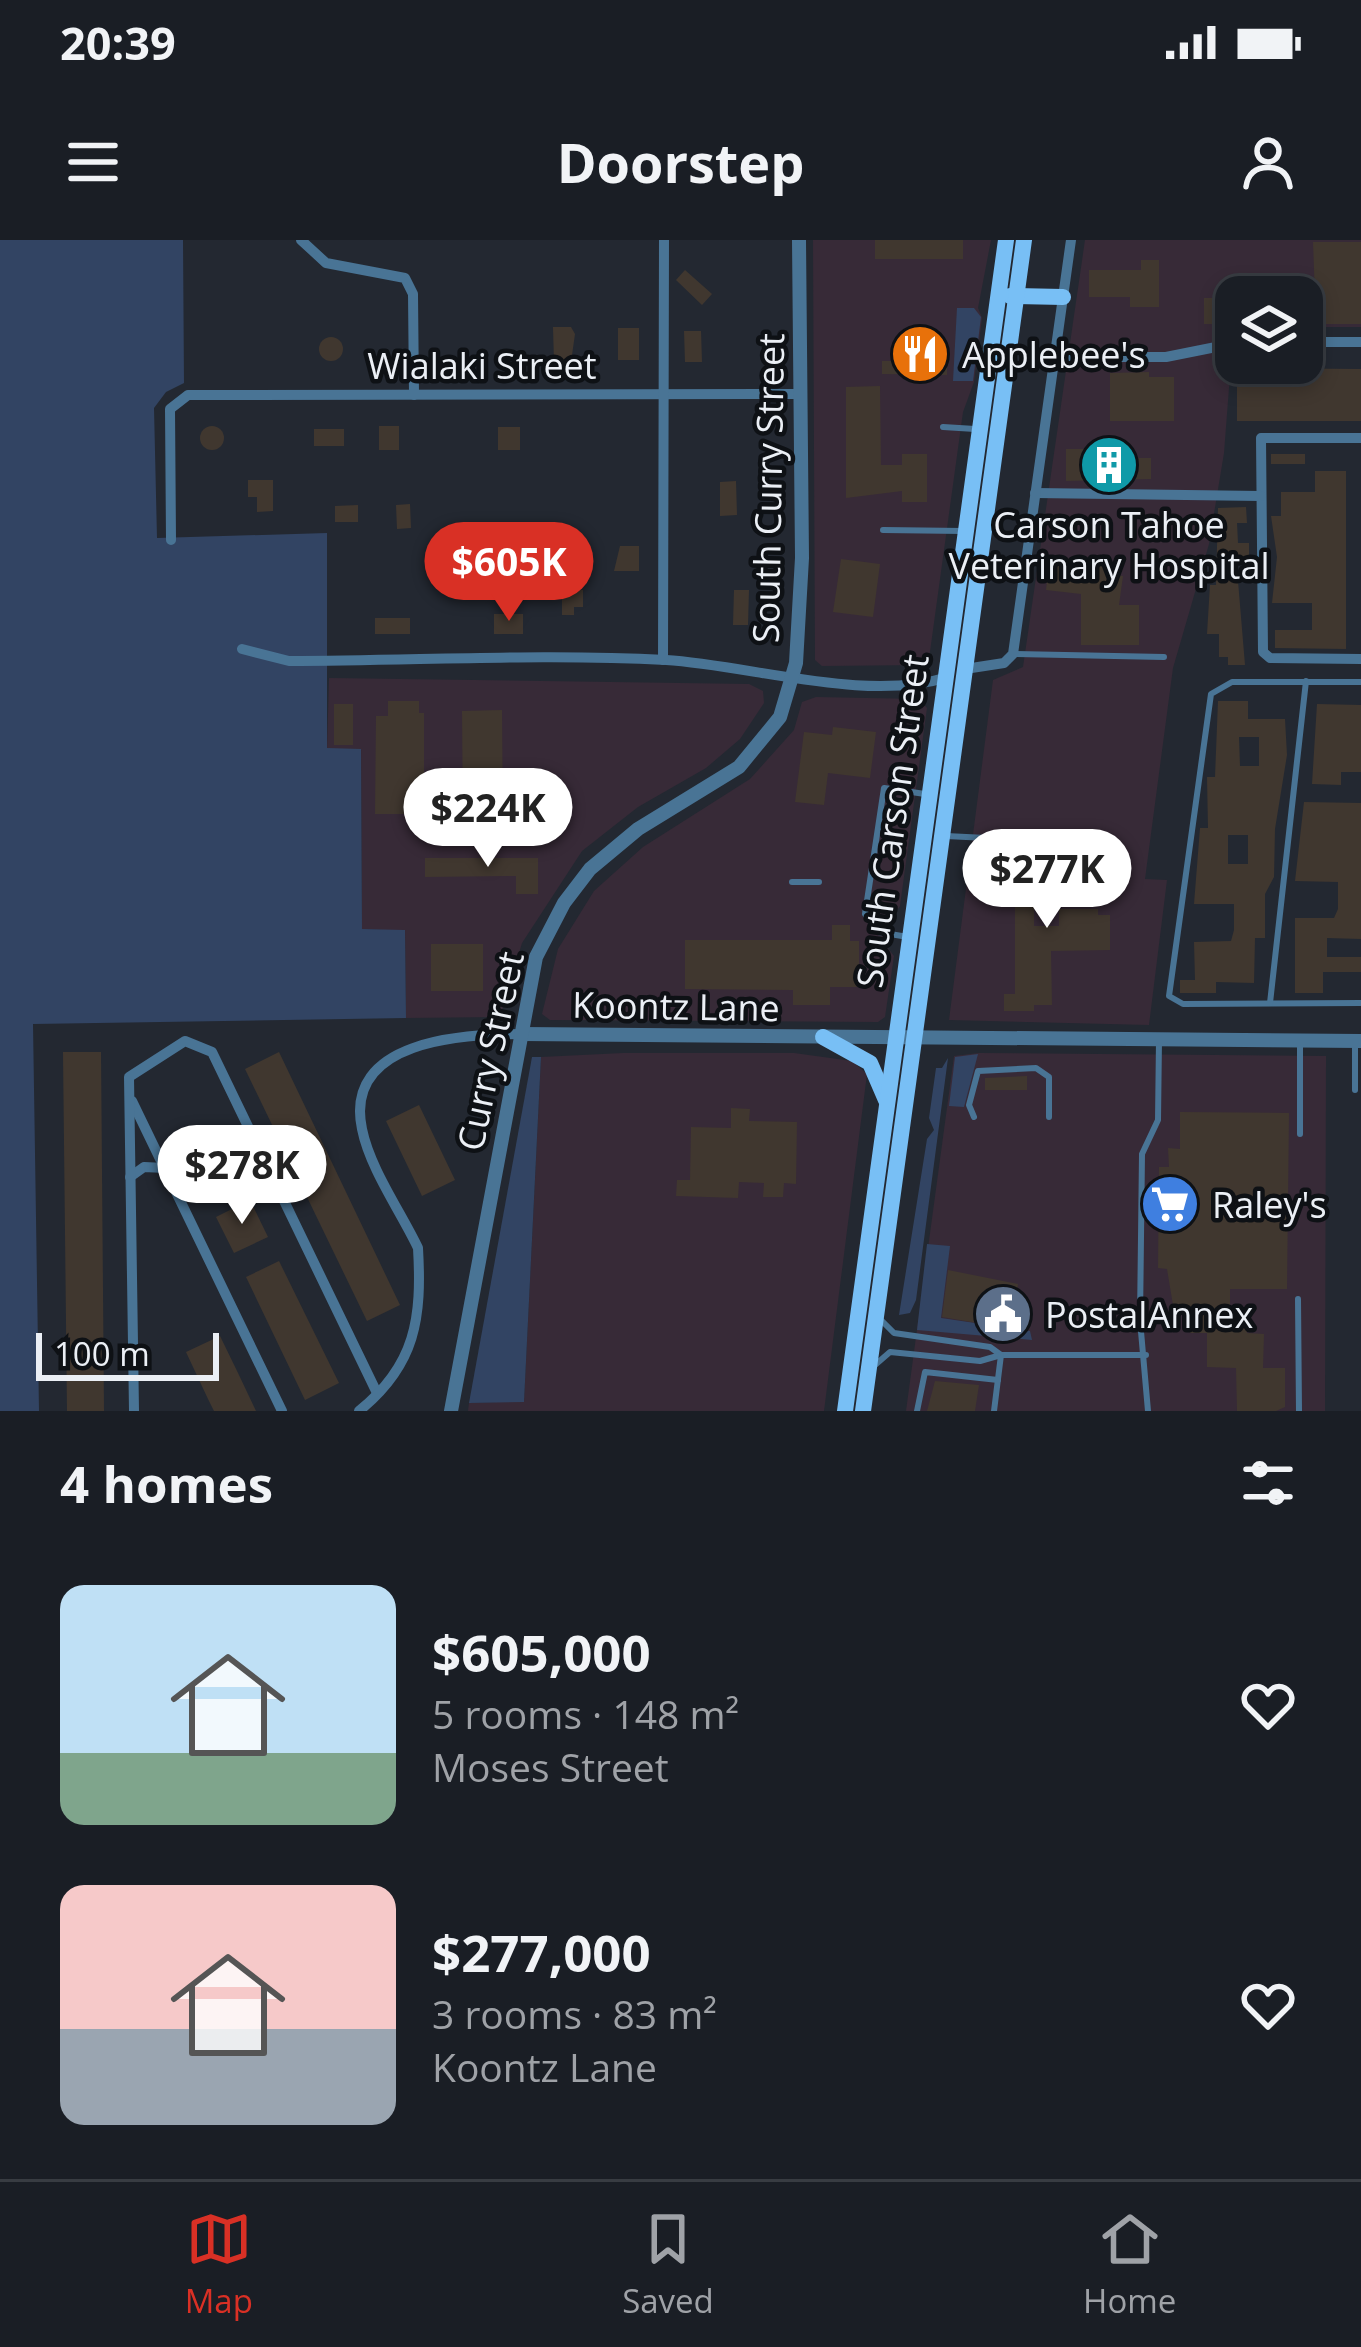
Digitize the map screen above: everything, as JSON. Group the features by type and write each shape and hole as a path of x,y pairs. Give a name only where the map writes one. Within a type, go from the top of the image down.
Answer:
{"main road":[{"name":"South Carson Street","path":"845,1411 887,1107 906,1038 942,836 965,669 1008,297 1006,240"},
{"name":"South Carson Street","path":"863,1411 906,1038 911,937 965,530 981,429 1024,240"},
{"path":"1008,297 1063,297"},
{"path":"823,1037 870,1063 887,1107"}],"street":[{"path":"301,240 326,263 405,278 413,294 414,395"},
{"path":"663,660 664,240"},
{"name":"South Curry Street","path":"770,732 792,680 802,557 799,240"},
{"path":"242,649 289,661 663,660 792,680 945,679 1009,658 1071,240"},
{"path":"1323,343 1361,342"},
{"path":"1055,357 1166,357 1215,347"},
{"name":"Wialaki Street","path":"171,540 170,409 195,394 800,394"},
{"path":"1361,438 1262,438 1261,496 1263,652 1270,658 1361,659"},
{"path":"1035,494 1261,496"},
{"name":"Curry Street","path":"451,1411 536,957 564,903 590,869 638,829 739,766 770,732"},
{"name":"Koontz Lane","path":"359,1411 413,1346 419,1265 418,1248 362,1131 361,1104 368,1082 388,1058 421,1044 522,1034 1358,1041"},
{"path":"134,1411 129,1077 172,1045 200,1044 212,1052 377,1393"},
{"path":"129,1095 282,1411"},
{"path":"130,1177 144,1167 164,1168"}],"lane":[{"path":"943,428 981,429"},
{"path":"883,530 965,530"},
{"path":"1009,658 1164,657"},
{"path":"1270,1004 1306,681"},
{"path":"1361,682 1232,682 1207,704 1169,992 1172,1000 1183,1004 1361,1003"},
{"path":"911,937 878,932 866,914 867,899 884,788 929,794"},
{"path":"942,836 1007,839"},
{"path":"792,882 819,882"},
{"path":"1148,1411 1140,1320 1142,1154 1158,1120 1159,1040"},
{"path":"1300,1040 1300,1135"},
{"path":"1355,1090 1358,1041"},
{"path":"974,1117 969,1105 974,1074 991,1067 1044,1071 1049,1077 1049,1118"},
{"path":"1298,1299 1299,1411"},
{"path":"878,1309 892,1332 989,1347 1001,1355"},
{"path":"868,1375 890,1352 980,1361 1001,1355 1146,1355"},
{"path":"994,1411 1001,1355"},
{"path":"917,1411 925,1372 998,1380"}],"shaded area":[{"path":"0,240 183,240 184,383 166,392 154,408 157,538 327,533 327,748 361,749 362,929 405,930 406,1018 33,1024 39,1411 0,1411"},
{"path":"813,240 991,240 978,308 982,318 974,382 963,412 929,659 923,665 822,666 815,660"},
{"path":"1085,240 1361,240 1361,327 1323,327 1323,276 1215,276 1215,384 1229,384 1224,453 1209,544 1173,668 1145,879 1167,880 1149,1025 949,1020 993,680 1023,667"},
{"path":"957,308 974,308 981,317 973,381 953,381"},
{"path":"329,678 749,684 763,691 764,703 740,739 706,768 638,807 582,851 522,943 500,1017 406,1018 405,931 362,929 361,749 327,749"},
{"path":"816,697 919,699 927,708 900,906 890,920 887,947 894,956 885,1017 878,1022 550,1020 542,1014 558,949 594,891 643,847 750,779 794,730 802,702"},
{"path":"794,1053 852,1061 867,1074 824,1411 468,1411 469,1403 524,1401 541,1057"},
{"path":"978,1054 964,1107 949,1106 955,1057"},
{"path":"954,1056 1326,1056 1325,1411 906,1411"},
{"path":"532,1057 541,1057 524,1402 469,1403"},
{"path":"948,1058 916,1300 910,1313 899,1315 927,1139 934,1130 929,1118 936,1068 942,1068"},
{"path":"927,1244 950,1246 941,1318 1030,1331 1032,1340 917,1330"}],"building":[{"path":"875,240 963,240 963,259 875,259"},
{"path":"1313,242 1361,242 1361,324 1323,324 1323,276 1314,276"},
{"path":"1141,260 1159,260 1159,307 1130,307 1130,297 1089,297 1089,270 1141,270"},
{"path":"685,270 712,294 702,305 676,280"},
{"path":"1204,298 1215,298 1215,324 1204,324"},
{"path":"553,327 571,327 575,334 571,362 554,362"},
{"path":"618,328 639,328 639,360 618,360"},
{"path":"684,331 701,331 702,362 685,362"},
{"path":"331,337 340,340 340,358 331,361 322,358 319,349 322,340"},
{"name":"Applebee's","path":"917,340 947,341 947,375 882,374 882,361 893,361 893,346 917,346"},
{"path":"1323,369 1361,369 1361,421 1237,421 1237,384 1323,384"},
{"path":"1149,372 1149,377 1174,377 1174,421 1110,421 1110,373"},
{"path":"880,386 881,465 902,465 902,454 927,454 927,502 902,502 902,491 846,498 846,387"},
{"path":"212,426 224,438 212,450 200,438"},
{"path":"379,426 399,426 399,450 379,450"},
{"path":"498,427 520,427 520,450 498,450"},
{"path":"314,429 344,429 344,446 314,446"},
{"name":"Carson Tahoe Veterinary Hospital","path":"1066,449 1108,449 1108,458 1151,458 1151,479 1066,481"},
{"path":"1271,454 1305,454 1305,464 1271,464"},
{"path":"1315,471 1346,471 1346,649 1275,648 1275,630 1312,630 1312,603 1272,603 1277,557 1271,516 1281,516 1281,492 1315,492"},
{"path":"248,480 273,480 273,511 257,512 257,497 248,497"},
{"path":"736,481 737,515 720,516 720,482"},
{"path":"410,504 411,528 397,529 396,505"},
{"path":"358,505 358,522 335,522 335,506"},
{"path":"1246,507 1247,523 1237,523 1238,543 1249,543 1249,557 1236,557 1245,665 1228,665 1228,657 1219,657 1219,634 1207,634 1210,585 1216,585 1218,508"},
{"path":"620,546 639,546 639,571 614,571"},
{"path":"1050,556 1116,564 1114,575 1123,576 1119,605 1139,605 1139,645 1081,645 1081,594 1046,590"},
{"path":"841,559 880,564 873,617 833,612"},
{"path":"562,590 583,590 583,607 574,607 574,615 562,615"},
{"path":"734,590 749,590 748,625 733,625"},
{"path":"494,614 523,614 523,634 494,634"},
{"path":"375,618 410,618 410,634 375,634"},
{"path":"388,701 419,701 419,713 424,713 424,814 375,814 376,716 388,716"},
{"path":"1218,701 1248,701 1248,719 1285,719 1287,755 1275,829 1274,877 1265,894 1265,938 1255,938 1254,983 1216,982 1216,993 1180,993 1180,980 1195,980 1194,942 1231,941 1234,930 1234,904 1194,904 1200,828 1208,828 1207,777 1215,777","holes":["1239,737 1259,737 1259,766 1240,766","1228,835 1248,835 1248,864 1228,864"]},
{"path":"334,704 353,704 353,745 334,745"},
{"path":"1317,704 1361,705 1361,772 1341,772 1341,785 1312,784"},
{"path":"502,710 503,823 463,823 462,711"},
{"path":"833,727 876,732 870,778 828,773 824,805 795,802 804,732 832,735"},
{"path":"1304,802 1361,803 1361,939 1327,938 1327,957 1361,957 1361,972 1323,972 1323,993 1295,993 1295,918 1334,918 1338,909 1338,882 1295,881"},
{"path":"1029,843 1058,843 1058,868 1067,868 1067,885 1034,886 1034,926 1059,926 1059,909 1098,909 1098,915 1110,915 1110,950 1051,951 1052,1005 1034,1005 1034,1011 1004,1011 1004,994 1015,994 1015,868 1029,868"},
{"path":"425,858 538,858 538,894 516,894 516,876 425,877"},
{"path":"832,925 850,925 850,941 859,941 859,987 830,987 830,1005 793,1005 793,990 685,989 685,940 832,940"},
{"path":"431,944 483,944 483,991 431,991"},
{"path":"63,1052 101,1052 104,1411 67,1411"},
{"path":"279,1052 400,1305 367,1321 245,1069"},
{"path":"1027,1076 1027,1090 985,1090 985,1078"},
{"path":"419,1105 455,1180 422,1196 386,1121"},
{"path":"731,1108 750,1109 749,1121 797,1122 796,1184 784,1183 783,1197 763,1197 764,1183 739,1182 738,1198 676,1196 677,1180 690,1180 691,1127 731,1128"},
{"path":"1180,1112 1289,1113 1287,1289 1230,1289 1230,1311 1247,1311 1247,1333 1264,1334 1263,1368 1285,1368 1285,1407 1276,1411 1237,1411 1236,1368 1207,1367 1207,1333 1190,1333 1190,1311 1174,1311 1167,1269 1158,1268 1159,1167 1169,1167 1168,1148 1180,1149"},
{"path":"250,1200 268,1237 234,1253 216,1217"},
{"path":"279,1261 339,1383 305,1400 246,1277"},
{"path":"948,1270 1018,1284 1013,1322 990,1319 989,1325 942,1317"},
{"path":"220,1336 256,1411 214,1411 208,1399 186,1352"},
{"path":"935,1381 979,1385 975,1411 927,1411"}],"place":[{"name":"Applebee's","path":"920,354"},
{"name":"Carson Tahoe Veterinary Hospital","path":"1109,465"},
{"name":"Raley's","path":"1170,1204"},
{"name":"PostalAnnex","path":"1003,1314"}]}
